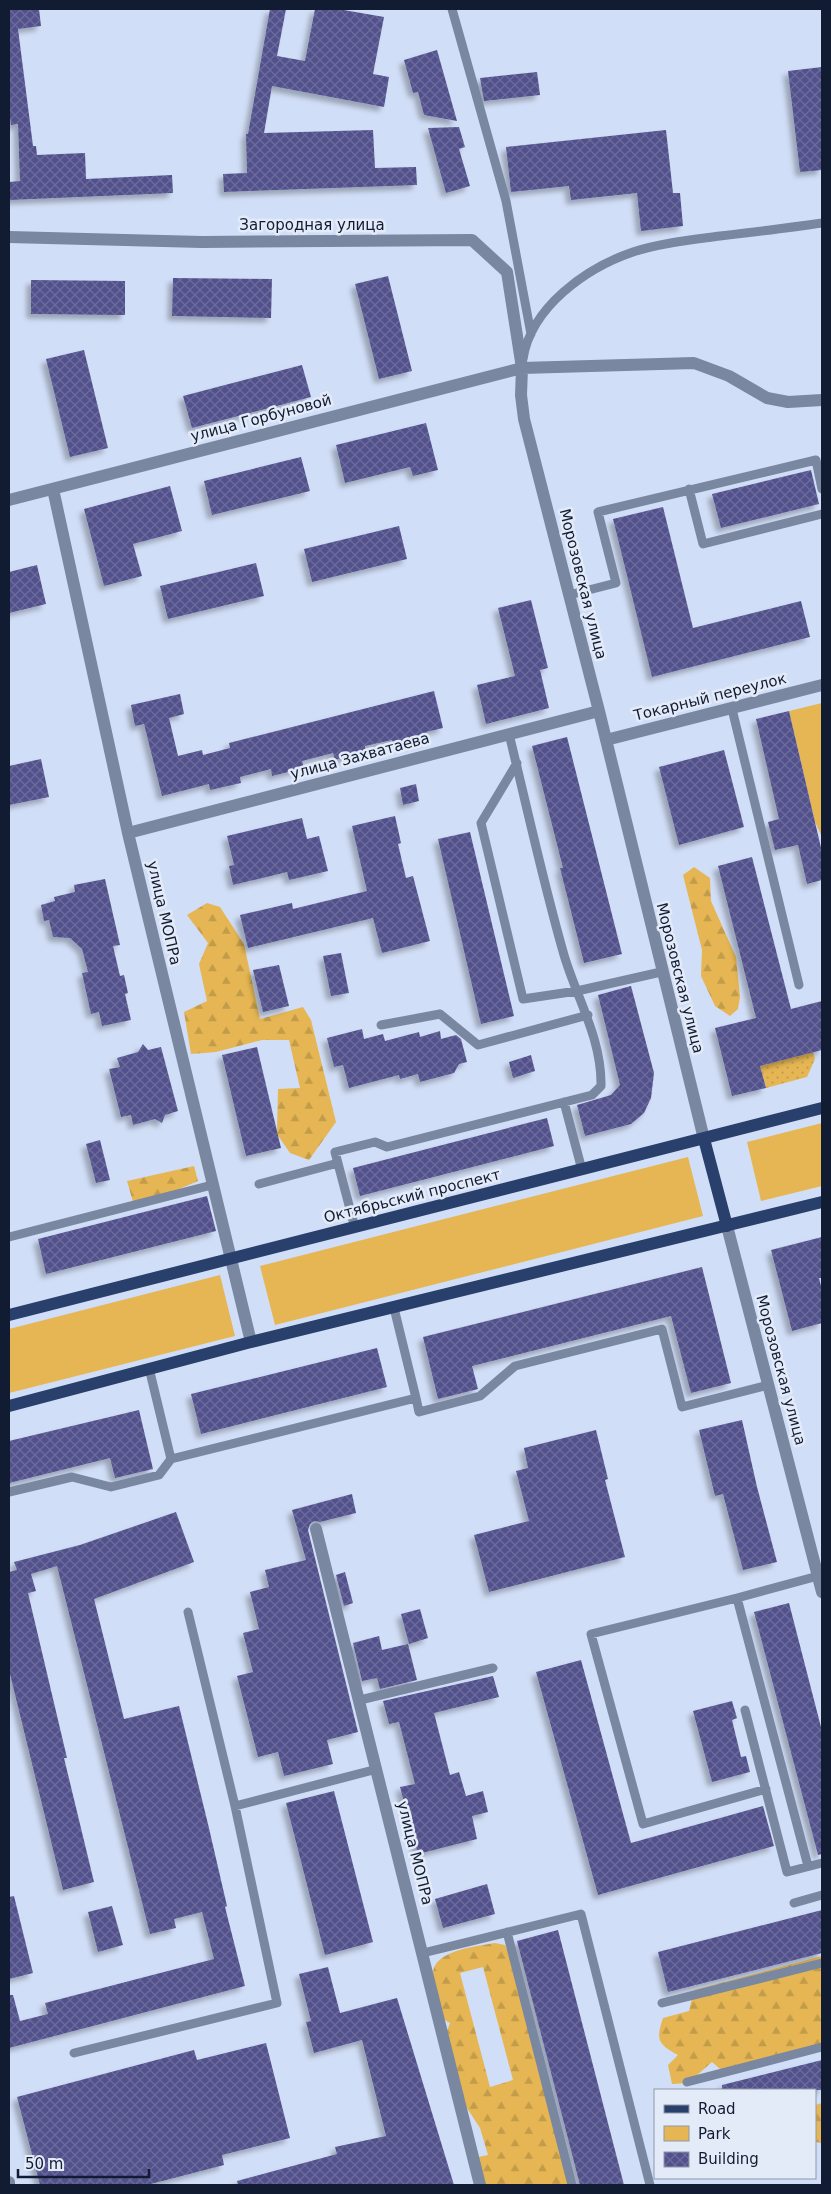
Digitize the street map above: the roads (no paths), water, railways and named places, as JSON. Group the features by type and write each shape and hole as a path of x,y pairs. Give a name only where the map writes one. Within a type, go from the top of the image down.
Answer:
{"main road":[{"name":"Октябрьский проспект","path":"9,1315 704,1140 822,1108"},
{"name":"Морозовская улица","path":"704,1140 727,1226"},
{"path":"9,1406 250,1342 822,1202"}],"street":[{"name":"Загородная улица","path":"9,237 202,242 472,240 507,272 522,368"},
{"name":"улица Горбуновой","path":"9,500 522,368 694,363 729,376 767,398 788,402 822,400"},
{"name":"Морозовская улица","path":"522,368 520,395 524,419 599,711 661,972 704,1140"},
{"name":"улица МОПРа","path":"53,489 128,833 250,1342"},
{"name":"Токарный переулок","path":"606,740 822,686"},
{"name":"улица Захватаева","path":"128,833 599,711"},
{"name":"Морозовская улица","path":"727,1226 822,1592"},
{"name":"улица МОПРа","path":"316,1528 480,2185"}],"lane":[{"path":"452,9 506,201 531,334"},
{"path":"522,368 524,354 531,334 549,306 570,287 601,266 634,252 696,239 822,223"},
{"path":"569,595 616,582 598,512 816,460 822,489"},
{"path":"689,489 703,544 822,514"},
{"path":"732,709 800,985"},
{"path":"355,1228 335,1152 374,1142 387,1148 592,1095 601,1086 601,1069 588,1015 564,956 509,734"},
{"path":"517,763 481,823 523,999 577,991 661,972"},
{"path":"381,1025 440,1014 478,1045 588,1015"},
{"path":"564,1102 582,1170"},
{"path":"259,1184 338,1163"},
{"path":"9,1237 212,1185"},
{"path":"394,1308 419,1412 480,1396 515,1366 662,1329 682,1407 768,1385"},
{"path":"149,1368 171,1459"},
{"path":"9,1492 72,1477 111,1487 159,1475 171,1459 416,1398"},
{"path":"766,1789 643,1824 591,1634 818,1576"},
{"path":"737,1598 808,1866"},
{"path":"74,2053 277,2003 236,1806 188,1612"},
{"path":"360,1700 493,1668"},
{"path":"745,1710 788,1872 822,1863"},
{"path":"236,1806 377,1769"},
{"path":"794,1903 822,1895"},
{"path":"423,1953 580,1914 650,2185"},
{"path":"507,1932 572,2185"},
{"path":"662,2003 822,1963"},
{"path":"687,2082 822,2047"}]}
